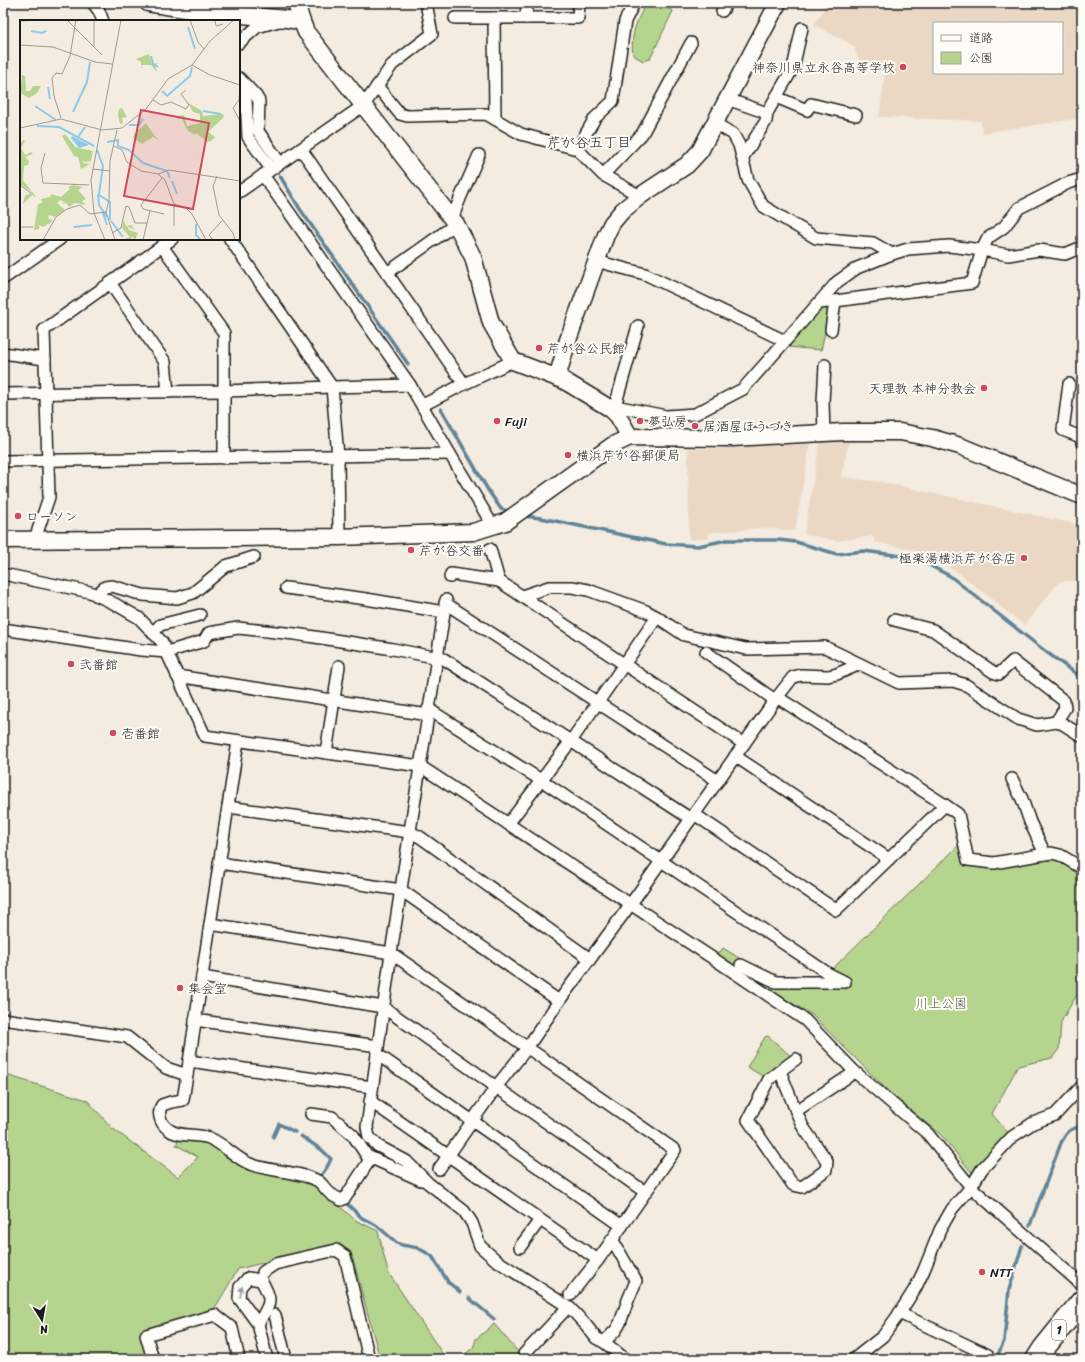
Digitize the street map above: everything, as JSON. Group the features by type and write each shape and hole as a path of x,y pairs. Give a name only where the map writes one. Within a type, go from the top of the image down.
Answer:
{"highway":[{"name":"1","path":"1037,1359 1044,1348 1082,1301"}],"street":[{"path":"93,3 103,20"},
{"path":"148,3 197,11 295,20 364,105 454,221 473,257 491,323 513,361 563,380 613,408 666,416 695,414 743,389 837,282 857,268 892,254 908,249 949,246 1008,255 1039,250 1064,254 1082,250"},
{"path":"295,20 296,3"},
{"path":"240,191 364,105 392,65 432,34 426,3"},
{"path":"526,18 527,3"},
{"path":"455,18 578,18 579,3"},
{"path":"577,149 595,118 614,101 626,21 634,3"},
{"path":"557,378 568,340 596,261 612,223 622,211 640,196 687,165 700,151 778,3"},
{"path":"494,18 495,119"},
{"path":"240,42 257,27 295,20"},
{"path":"743,157 766,121 767,113 793,68 802,28"},
{"path":"603,175 642,134 691,43"},
{"path":"240,80 247,96 248,137 272,169 410,385 450,454 499,524"},
{"path":"377,86 400,114 407,116 486,114 521,134 577,149 603,175 640,196"},
{"path":"247,96 259,101 258,131 272,169"},
{"path":"776,97 806,110 811,104 856,115"},
{"path":"727,99 767,113"},
{"path":"714,123 733,134 739,144 748,180 763,206 816,238 873,243 892,254"},
{"path":"248,137 258,131"},
{"path":"301,149 464,384"},
{"path":"387,273 454,221 479,155"},
{"path":"820,303 972,283 982,250 988,238 1004,228 1019,208 1068,183 1082,180"},
{"path":"3,279 59,240"},
{"path":"35,539 49,497 44,330 171,240"},
{"path":"231,240 332,387 338,456 339,537"},
{"path":"162,246 224,333 224,458"},
{"path":"596,261 645,274 785,341"},
{"path":"110,283 165,362 168,392"},
{"path":"831,330 835,301"},
{"path":"630,437 613,408 638,326"},
{"path":"3,353 45,359"},
{"path":"423,406 464,384 513,361"},
{"path":"824,434 823,402 825,365"},
{"path":"1069,384 1063,430 1081,437 1082,443"},
{"path":"3,394 224,391 410,385"},
{"path":"3,540 339,537 473,532 499,524 613,445 630,437 731,438 843,432 900,432 932,438 960,446 1082,496"},
{"path":"3,461 450,454"},
{"path":"490,549 498,581"},
{"path":"96,595 105,587 112,586 143,595 177,598 193,593 226,566 254,557"},
{"path":"3,574 96,595 139,618 162,642 205,736 420,766 630,905 720,958 805,1020 855,1072 928,1134 971,1187 1082,1285"},
{"path":"450,578 451,574 498,581 744,744"},
{"path":"522,596 549,586 572,587 588,590 646,611 657,617 776,699 945,804 958,814 968,860 994,863 1051,853 1060,855 1082,868"},
{"path":"286,588 366,599 445,605 718,781"},
{"path":"445,605 383,1007 367,1127 369,1137 378,1146 406,1161 428,1183 464,1212 472,1223 480,1246 496,1260 568,1307 586,1325 596,1338 604,1342 625,1359"},
{"path":"153,632 160,625 200,615"},
{"path":"508,824 571,741 657,617"},
{"path":"894,620 933,630 993,672 999,674 1013,662 1064,701 1065,708 1056,722"},
{"path":"3,629 141,650 167,652 204,640 209,633 238,628 302,635 444,659 571,741 692,816 836,910 945,804"},
{"path":"684,635 746,649 825,647 899,683 953,681 966,685 1018,720 1037,725 1056,722 1063,724 1082,736"},
{"path":"439,1168 496,1087 527,1048 559,1001 630,905 692,816 793,677 801,675 828,676 837,674 860,664"},
{"path":"326,753 339,666"},
{"path":"177,676 334,700 428,712 541,780 829,974 845,982 776,982 741,965"},
{"path":"238,741 183,1100 162,1105 159,1109 160,1116 167,1129 173,1132 202,1136 211,1139 250,1164 308,1177 319,1182 330,1194 341,1200 345,1198 371,1158"},
{"path":"735,756 889,859"},
{"path":"1012,779 1045,854"},
{"path":"228,807 410,832 420,837 590,959"},
{"path":"219,863 401,890 559,1001"},
{"path":"210,924 391,953 675,1150 598,1260 570,1295"},
{"path":"202,977 383,1007 645,1192"},
{"path":"3,1019 127,1036 166,1068 186,1075"},
{"path":"195,1020 378,1050 472,1121 622,1226"},
{"path":"780,1071 803,1127 827,1161 826,1170 802,1187 792,1185 748,1120 769,1079 796,1059"},
{"path":"189,1061 372,1087"},
{"path":"796,1111 855,1072"},
{"path":"854,1359 883,1336 916,1287 940,1230 952,1209 971,1187 977,1170 982,1169 1012,1136 1033,1123 1055,1115 1082,1086"},
{"path":"370,1101 598,1260"},
{"path":"311,1114 332,1117 353,1135 367,1156 428,1183"},
{"path":"520,1247 540,1220"},
{"path":"604,1342 616,1330 620,1323 636,1281 612,1239"},
{"path":"263,1272 275,1264 336,1250 345,1256 369,1359"},
{"path":"524,1354 568,1307"},
{"path":"899,1313 988,1355"},
{"path":"153,1359 146,1335 214,1315 232,1328 239,1359"},
{"path":"275,1315 286,1359"},
{"path":"258,1324 267,1359"}],"shaded area":[{"name":"神奈川県立永谷高等学校","path":"818,3 1082,3 1082,118 982,133 981,121 879,117 885,73 859,62 854,46 814,25 824,9"},
{"path":"849,441 841,477 881,482 1081,525 1082,580 1059,582 1024,625 960,574 941,562 914,550 875,542 872,536 837,541 804,534 820,442"},
{"path":"810,444 795,531 761,528 709,533 709,538 689,540 688,448 707,449"}],"green space":[{"path":"646,3 657,3 673,11 650,59 643,61 633,55 632,41 637,22"},
{"path":"822,306 831,306 821,350 787,347"},
{"name":"川上公園","path":"963,841 968,860 1051,853 1082,873 1082,986 1061,1022 1059,1049 1052,1058 1018,1066 992,1114 1009,1134 973,1174 941,1135 891,1094 812,1015 750,978 718,955 723,948 760,971 776,977 823,978"},
{"path":"768,1036 792,1057 766,1078 747,1067 765,1037"},
{"path":"3,1074 87,1100 112,1128 178,1177 198,1157 176,1145 180,1137 201,1138 249,1166 313,1182 355,1220 378,1231 388,1272 446,1359 380,1359 351,1252 340,1244 238,1269 212,1313 141,1334 147,1359 3,1359"},
{"path":"494,1324 526,1359 458,1359 473,1348 476,1339"}],"waterway":[{"path":"252,102 252,115"},
{"path":"280,176 300,209 408,364"},
{"path":"441,409 488,490 501,509 511,512"},
{"path":"523,516 541,518 666,544 698,546 727,540 778,540 796,542 837,554 863,551 903,556 923,562 950,576 1045,651 1082,678"},
{"path":"273,1137 279,1124 295,1132"},
{"path":"1030,1225 1061,1143 1069,1131 1074,1128 1082,1127"},
{"path":"301,1136 322,1150 331,1159 320,1177 322,1179"},
{"path":"344,1201 362,1218 376,1225 397,1243 418,1248 432,1256 448,1282 460,1292"},
{"path":"996,1359 1004,1341 1009,1290 1022,1246"},
{"path":"469,1298 494,1319"}],"place":[{"name":"神奈川県立永谷高等学校","path":"903,67"},
{"name":"芹が谷公民館","path":"539,348"},
{"name":"天理教 本神分教会","path":"984,388"},
{"name":"Fuji","path":"497,421"},
{"name":"夢弘房","path":"640,421"},
{"name":"居酒屋ほうづき","path":"695,426"},
{"name":"横浜芹が谷郵便局","path":"568,455"},
{"name":"ローソン","path":"18,516"},
{"name":"芹が谷交番","path":"411,550"},
{"name":"極楽湯横浜芹が谷店","path":"1024,558"},
{"name":"弐番館","path":"71,664"},
{"name":"壱番館","path":"113,733"},
{"name":"集会室","path":"180,988"},
{"name":"NTT","path":"982,1272"}],"district":[{"name":"芹が谷五丁目","path":"589,142"}]}
